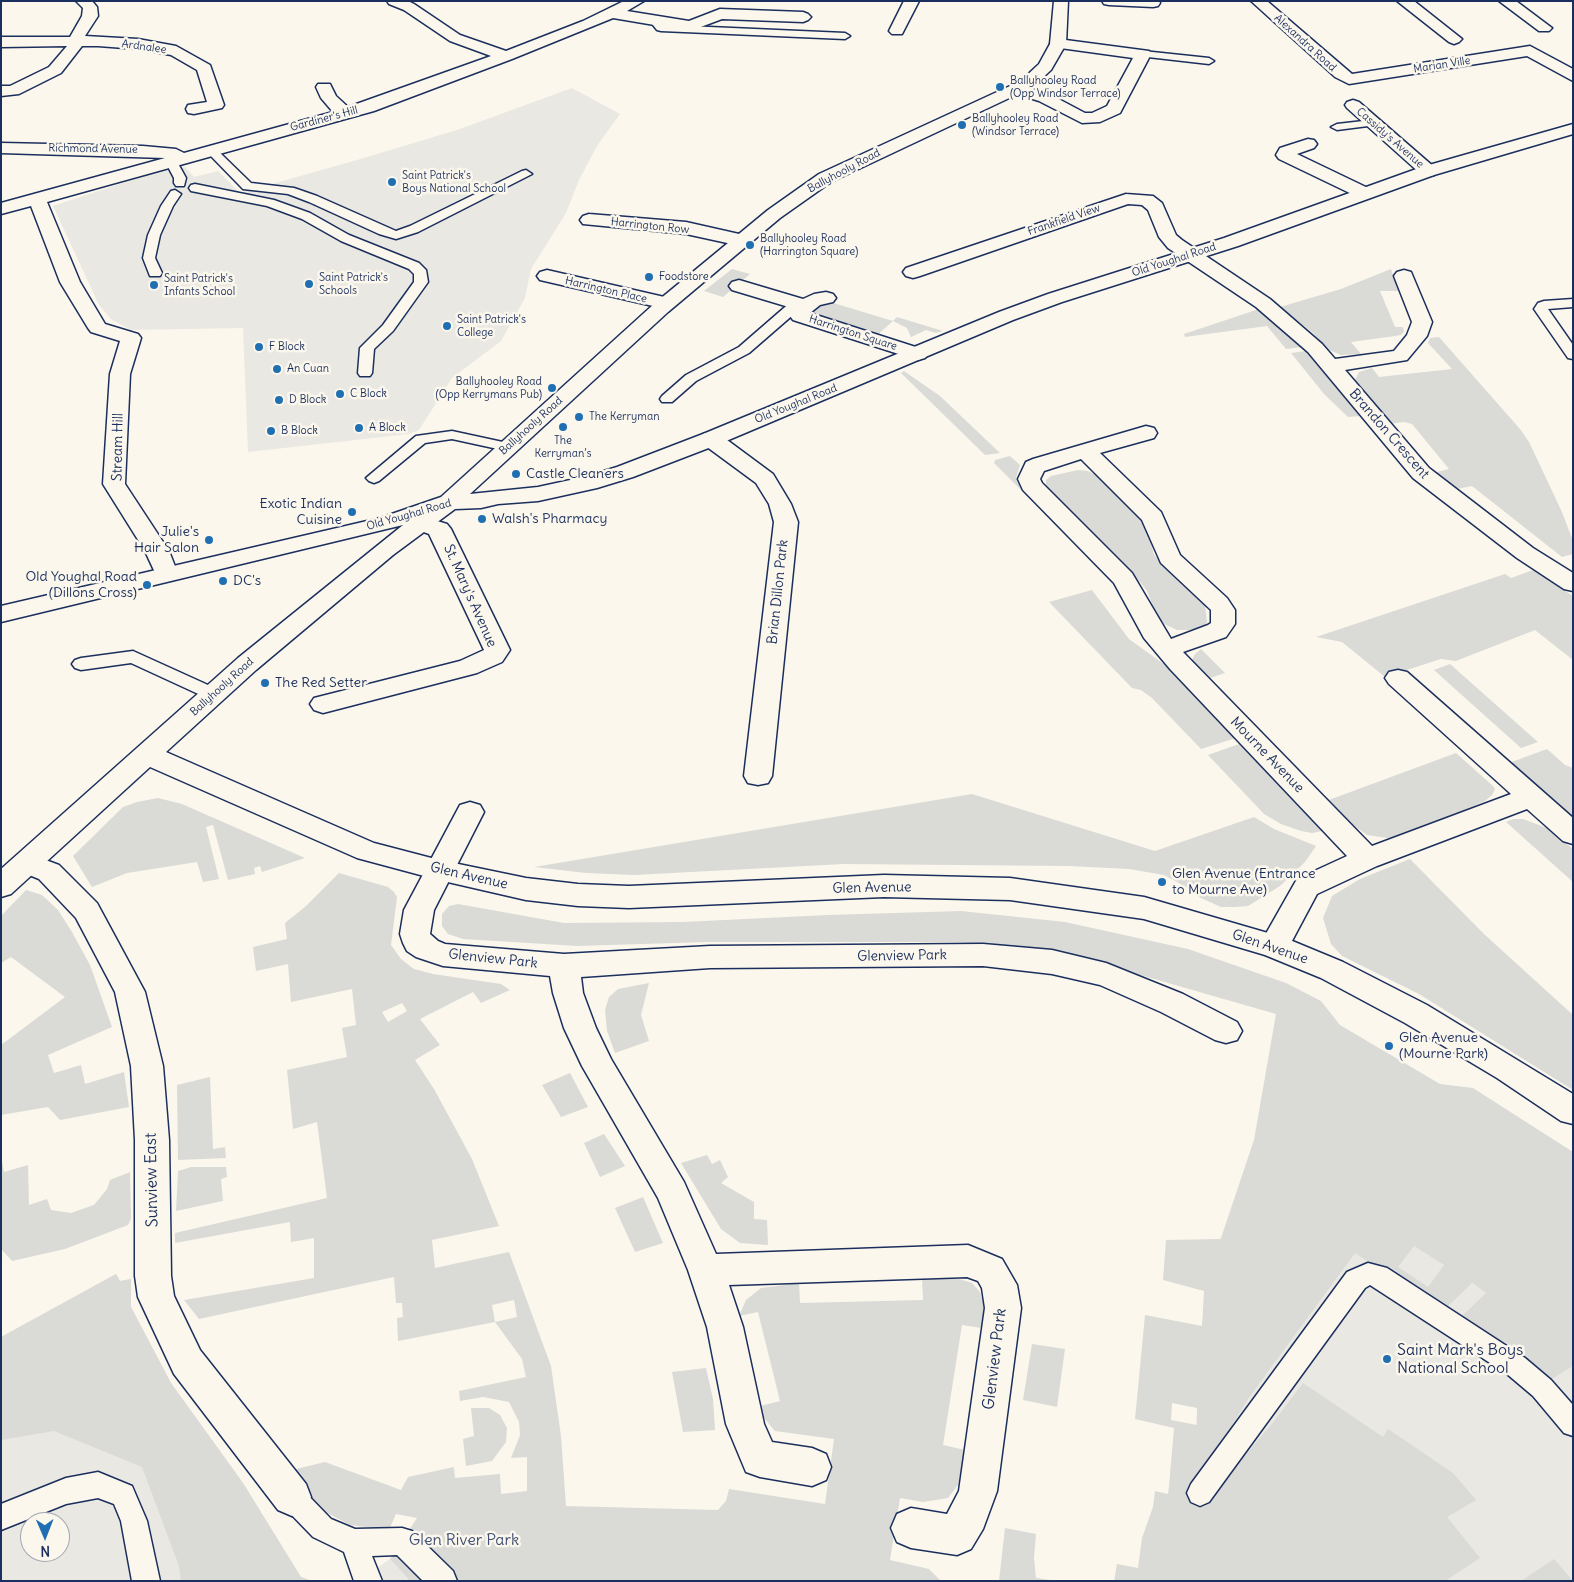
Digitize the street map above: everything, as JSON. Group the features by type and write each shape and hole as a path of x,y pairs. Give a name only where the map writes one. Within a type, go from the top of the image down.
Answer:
{"street":[{"path":"1,90 13,91 55,70 74,47 79,31 90,16 90,7 83,1"},
{"path":"394,1 409,8 455,38 506,56"},
{"path":"897,31 912,1"},
{"name":"Ballyhooly Road","path":"1,886 247,664 338,588 449,502 666,303 741,240 807,189 825,178 1016,89 1045,67 1058,44 1061,1"},
{"path":"1109,1 1153,3"},
{"name":"Alexandra Road","path":"1258,1 1341,74 1354,79"},
{"path":"1404,1 1454,39"},
{"path":"1506,1 1544,28"},
{"path":"626,5 654,20 690,26 720,14 803,16"},
{"name":"Gardiner's Hill","path":"1,209 344,113 439,82 626,5"},
{"name":"Ardnalee","path":"1,42 77,41 138,44 176,52 204,68 216,105 194,109"},
{"path":"1016,89 1044,98 1082,118 1094,118 1114,109 1143,54 1058,44"},
{"name":"Marian Ville","path":"1354,79 1530,51 1546,60"},
{"path":"1546,60 1573,56"},
{"path":"1546,60 1573,76"},
{"path":"324,87 330,98 344,113"},
{"name":"Cassidy's Avenue","path":"1353,105 1428,171"},
{"name":"Old Youghal Road","path":"1,614 387,523 449,502 481,502 498,497 554,492 624,472 711,439 1006,316 1190,255 1428,171 1573,129"},
{"path":"1308,144 1286,152 1285,155 1364,193"},
{"name":"Richmond Avenue","path":"1,148 143,150 171,153 178,159"},
{"name":"Frankfield View","path":"913,272 1126,199 1147,200 1152,203 1156,207 1168,237 1190,255"},
{"name":"Stream Hill","path":"37,200 70,282 98,328 131,338 120,374 114,484 158,551 166,574"},
{"name":"Harrington Row","path":"589,220 686,228 741,240"},
{"name":"Brandon Crescent","path":"1190,255 1263,304 1293,328 1330,366 1421,473 1525,553 1573,584"},
{"name":"Harrington Place","path":"547,276 666,303"},
{"path":"1330,366 1400,356 1417,336 1422,322 1404,276"},
{"name":"Harrington Square","path":"740,286 801,305 820,298 826,298"},
{"name":"Harrington Square","path":"801,305 800,316 918,354"},
{"name":"Mourne Avenue","path":"1146,433 1034,467 1030,479 1031,485 1123,578 1157,638 1367,860"},
{"name":"Brian Dillon Park","path":"711,439 765,479 780,504 786,522 758,776"},
{"path":"1085,450 1153,517 1169,558 1218,603 1223,610 1223,624 1217,632 1167,649"},
{"name":"St. Mary's Avenue","path":"323,704 468,667 493,656 497,650 439,529 421,523"},
{"path":"323,537 342,546 346,560 338,588"},
{"path":"1398,678 1573,834"},
{"name":"Glen Avenue","path":"147,755 366,851 439,870 526,889 629,897 884,886 1010,889 1144,908 1274,946 1332,970 1416,1014 1508,1068 1573,1111"},
{"path":"1274,946 1307,887 1367,860 1531,797"},
{"name":"Glenview Park","path":"470,812 417,916 415,934 418,943 427,949 443,955 564,966 710,957 983,955 1052,962 1106,975 1172,1003 1226,1031"},
{"name":"Sunview East","path":"27,863 49,872 87,911 130,992 147,1066 152,1140 153,1276 156,1297 187,1362 292,1497"},
{"path":"564,966 568,993 580,1028 598,1066 672,1192 706,1270 725,1328 745,1424 760,1458 812,1467"},
{"name":"Glenview Park","path":"706,1270 968,1261 990,1270 999,1285 1003,1308 978,1491 969,1516 957,1535 911,1528"}],"lane":[{"path":"654,20 661,28 845,36"},
{"path":"1143,54 1209,61"},
{"path":"1336,127 1372,123"},
{"path":"211,150 231,172 248,186 290,191 396,235 414,230 526,174"},
{"path":"155,273 149,258 154,235 167,206 178,189 180,178 178,159"},
{"path":"178,189 194,184 195,188 270,203 306,216 345,238 414,266 421,274 420,282 388,328 367,348 365,373"},
{"path":"1573,303 1549,304 1543,306 1542,309 1573,355"},
{"path":"667,398 691,378 744,350 801,305"},
{"path":"374,478 421,439 452,436 507,447"},
{"path":"81,664 133,657 213,694"},
{"path":"1200,1493 1356,1280 1368,1274 1378,1276 1516,1366 1542,1388 1573,1424"},
{"path":"1,1517 66,1491 98,1485 123,1495 134,1521 146,1581"},
{"path":"292,1497 322,1528 354,1543 402,1541 443,1581"},
{"path":"354,1543 368,1581"}],"shaded area":[{"name":"Saint Patrick's Schools","path":"572,88 620,114 597,146 579,180 566,213 531,269 525,298 501,341 452,378 419,430 409,434 248,452 243,328 131,330 111,319 99,305 53,206 147,175 185,167 194,177 218,171 240,193 457,130"},
{"name":"Saint Mark's Boys National School","path":"1254,1140 1573,1350 1573,1581 1188,1581 1197,1408 1218,1246"},
{"path":"116,1274 120,1281 131,1279 131,1307 171,1383 243,1483 301,1577 312,1581 1,1581 1,1337"},
{"path":"390,1559 410,1581 353,1581 367,1575"}],"green space":[{"path":"732,269 750,274 723,297 704,291"},
{"path":"1391,269 1399,291 1380,291 1395,327 1403,327 1404,332 1401,335 1351,342 1361,354 1341,355 1327,349 1313,333 1280,307 1341,289"},
{"path":"821,302 830,302 893,321 875,337 807,315"},
{"path":"1259,309 1303,347 1286,349 1267,326 1185,337 1184,334"},
{"path":"897,317 943,331 936,333 926,330 911,337 907,328 893,321"},
{"path":"1439,337 1520,429 1529,442 1562,512 1573,541 1573,554 1562,557 1472,486 1452,490 1433,473 1449,469 1412,424 1404,422 1389,424 1355,380 1359,372 1372,368 1379,377 1452,369 1428,343 1430,338"},
{"path":"1306,351 1361,416 1348,417 1324,394 1291,353"},
{"path":"904,371 940,396 1000,453 985,455 901,373"},
{"path":"1010,456 1020,465 1016,478 1022,491 994,463 995,460"},
{"path":"1078,470 1088,471 1103,479 1145,519 1154,555 1205,605 1207,622 1204,626 1190,630 1177,630 1164,624 1157,616 1147,591 1141,583 1061,507 1046,488 1046,480 1051,476"},
{"path":"1533,570 1573,596 1573,660 1535,630 1456,661 1441,659 1385,677 1342,642 1316,637 1505,574 1511,578"},
{"path":"1092,590 1129,639 1172,670 1236,738 1201,749 1152,698 1141,690 1132,688 1049,602"},
{"path":"1201,649 1225,673 1204,680 1195,668 1192,660"},
{"path":"1450,664 1538,742 1521,748 1434,670"},
{"path":"1239,744 1322,827 1322,831 1312,833 1301,831 1281,824 1264,814 1208,755"},
{"path":"1547,749 1565,765 1573,768 1573,820 1509,763"},
{"path":"1456,753 1493,786 1495,789 1492,795 1485,801 1452,816 1394,839 1367,835 1345,819 1326,801"},
{"path":"972,794 1155,851 1254,817 1274,829 1316,846 1305,862 1280,886 1248,906 1235,907 1221,907 1201,898 1190,889 1164,875 1129,869 1069,866 844,864 634,875 586,873 534,867"},
{"path":"158,798 182,804 305,858 262,872 260,866 254,868 255,874 228,880 213,825 206,827 219,879 203,882 197,862 127,873 92,887 73,856 123,807"},
{"path":"1513,819 1523,819 1547,828 1573,849 1573,882 1506,822"},
{"path":"1410,859 1484,934 1573,1015 1573,1090 1419,994 1342,956 1331,944 1323,918 1332,896 1360,879"},
{"name":"Glen River Park","path":"339,873 388,887 397,897 391,945 401,959 414,969 433,974 501,984 510,990 481,1003 473,992 420,1019 440,1045 415,1060 434,1089 472,1159 499,1226 432,1240 435,1268 509,1252 551,1366 561,1436 566,1506 718,1510 726,1501 729,1489 825,1504 834,1439 775,1431 764,1418 760,1406 780,1401 758,1312 739,1316 746,1300 761,1288 799,1283 800,1303 923,1300 922,1279 959,1279 972,1283 980,1292 984,1307 982,1328 962,1325 943,1445 965,1450 958,1485 948,1498 923,1502 900,1498 890,1560 929,1569 941,1581 410,1581 390,1559 417,1518 396,1514 389,1530 350,1525 318,1508 300,1489 296,1469 325,1462 401,1490 408,1477 454,1467 455,1478 500,1474 501,1494 527,1491 527,1457 511,1458 520,1435 519,1422 509,1402 483,1397 460,1401 459,1391 526,1377 522,1359 495,1322 398,1341 397,1318 403,1317 402,1303 396,1303 394,1277 199,1319 184,1300 314,1278 314,1238 291,1242 290,1222 175,1243 175,1233 327,1198 317,1122 293,1129 287,1070 347,1057 342,1028 356,1025 352,989 291,1002 288,964 256,971 253,947 287,939 285,923 306,906","holes":["402,1003 407,1011 388,1022 382,1012","514,1300 517,1317 495,1322 492,1305"]},
{"path":"26,890 42,895 58,910 72,932 90,965 112,1027 48,1055 54,1073 81,1065 85,1084 124,1072 129,1107 60,1120 48,1107 1,1115 1,1045 65,997 11,957 1,963 1,916"},
{"path":"458,904 564,923 683,922 961,911 1065,922 1188,949 1286,983 1321,1001 1340,1025 1440,1084 1473,1088 1573,1152 1573,1366 1550,1380 1458,1320 1486,1293 1472,1283 1443,1311 1355,1253 1248,1399 1193,1489 1200,1506 1272,1424 1303,1383 1383,1437 1388,1429 1453,1473 1476,1500 1447,1517 1480,1558 1445,1581 1114,1581 1117,1564 1138,1568 1142,1538 1153,1507 1155,1491 1168,1494 1169,1486 1174,1428 1135,1419 1145,1315 1202,1326 1204,1291 1163,1280 1166,1240 1221,1239 1254,1140 1276,1014 1088,960 1011,946 956,942 707,942 577,946 463,939 448,934 442,926 442,914 449,906","holes":["1414,1246 1444,1265 1428,1287 1398,1267","1172,1403 1197,1408 1197,1425 1171,1420"]},
{"path":"649,983 641,1015 649,1041 615,1053 607,1031 605,1010 609,997 618,989"},
{"path":"570,1073 588,1107 561,1117 542,1085"},
{"path":"210,1077 213,1149 225,1147 226,1158 178,1160 177,1085"},
{"path":"604,1134 625,1166 600,1177 584,1143"},
{"path":"707,1155 712,1164 720,1160 728,1177 721,1183 754,1202 754,1219 767,1220 768,1245 740,1243 721,1229 681,1163"},
{"path":"1,1156 4,1172 28,1165 29,1205 47,1199 51,1210 71,1213 94,1205 107,1189 110,1180 130,1172 131,1219 128,1225 65,1249 12,1261 1,1249"},
{"path":"191,1167 226,1167 227,1177 221,1179 223,1201 176,1211 178,1171"},
{"path":"643,1197 663,1243 635,1252 615,1208"},
{"path":"116,1274 120,1281 131,1279 131,1307 171,1383 243,1483 301,1577 312,1581 181,1581 179,1566 142,1467 54,1431 1,1440 1,1337"},
{"path":"1032,1344 1065,1349 1057,1407 1023,1400"},
{"path":"706,1368 713,1399 715,1430 683,1432 672,1372"},
{"path":"471,1408 489,1408 500,1415 507,1428 506,1442 492,1461 466,1466 463,1439 474,1436"},
{"path":"1005,1528 1036,1534 1034,1558 1036,1578 1058,1581 999,1581"},
{"path":"1554,1559 1573,1581 1521,1581"}],"place":[{"name":"Ballyhooley Road (Opp Windsor Terrace)","path":"1000,87"},
{"name":"Ballyhooley Road (Windsor Terrace)","path":"962,125"},
{"name":"Saint Patrick's Boys National School","path":"392,182"},
{"name":"Ballyhooley Road (Harrington Square)","path":"750,245"},
{"name":"Foodstore","path":"649,277"},
{"name":"Saint Patrick's Schools","path":"309,284"},
{"name":"Saint Patrick's Infants School","path":"154,285"},
{"name":"Saint Patrick's College","path":"447,326"},
{"name":"F Block","path":"259,347"},
{"name":"An Cuan","path":"277,369"},
{"name":"Ballyhooley Road (Opp Kerrymans Pub)","path":"552,388"},
{"name":"C Block","path":"340,394"},
{"name":"D Block","path":"279,400"},
{"name":"The Kerryman","path":"579,417"},
{"name":"The Kerryman’s","path":"563,427"},
{"name":"A Block","path":"359,428"},
{"name":"B Block","path":"271,431"},
{"name":"Castle Cleaners","path":"516,474"},
{"name":"Exotic Indian Cuisine","path":"352,512"},
{"name":"Walsh's Pharmacy","path":"482,519"},
{"name":"Julie's Hair Salon","path":"209,540"},
{"name":"DC's","path":"223,581"},
{"name":"Old Youghal Road (Dillons Cross)","path":"147,585"},
{"name":"The Red Setter","path":"265,683"},
{"name":"Glen Avenue (Entrance to Mourne Ave)","path":"1162,882"},
{"name":"Glen Avenue (Mourne Park)","path":"1389,1046"},
{"name":"Saint Mark's Boys National School","path":"1387,1359"}]}
